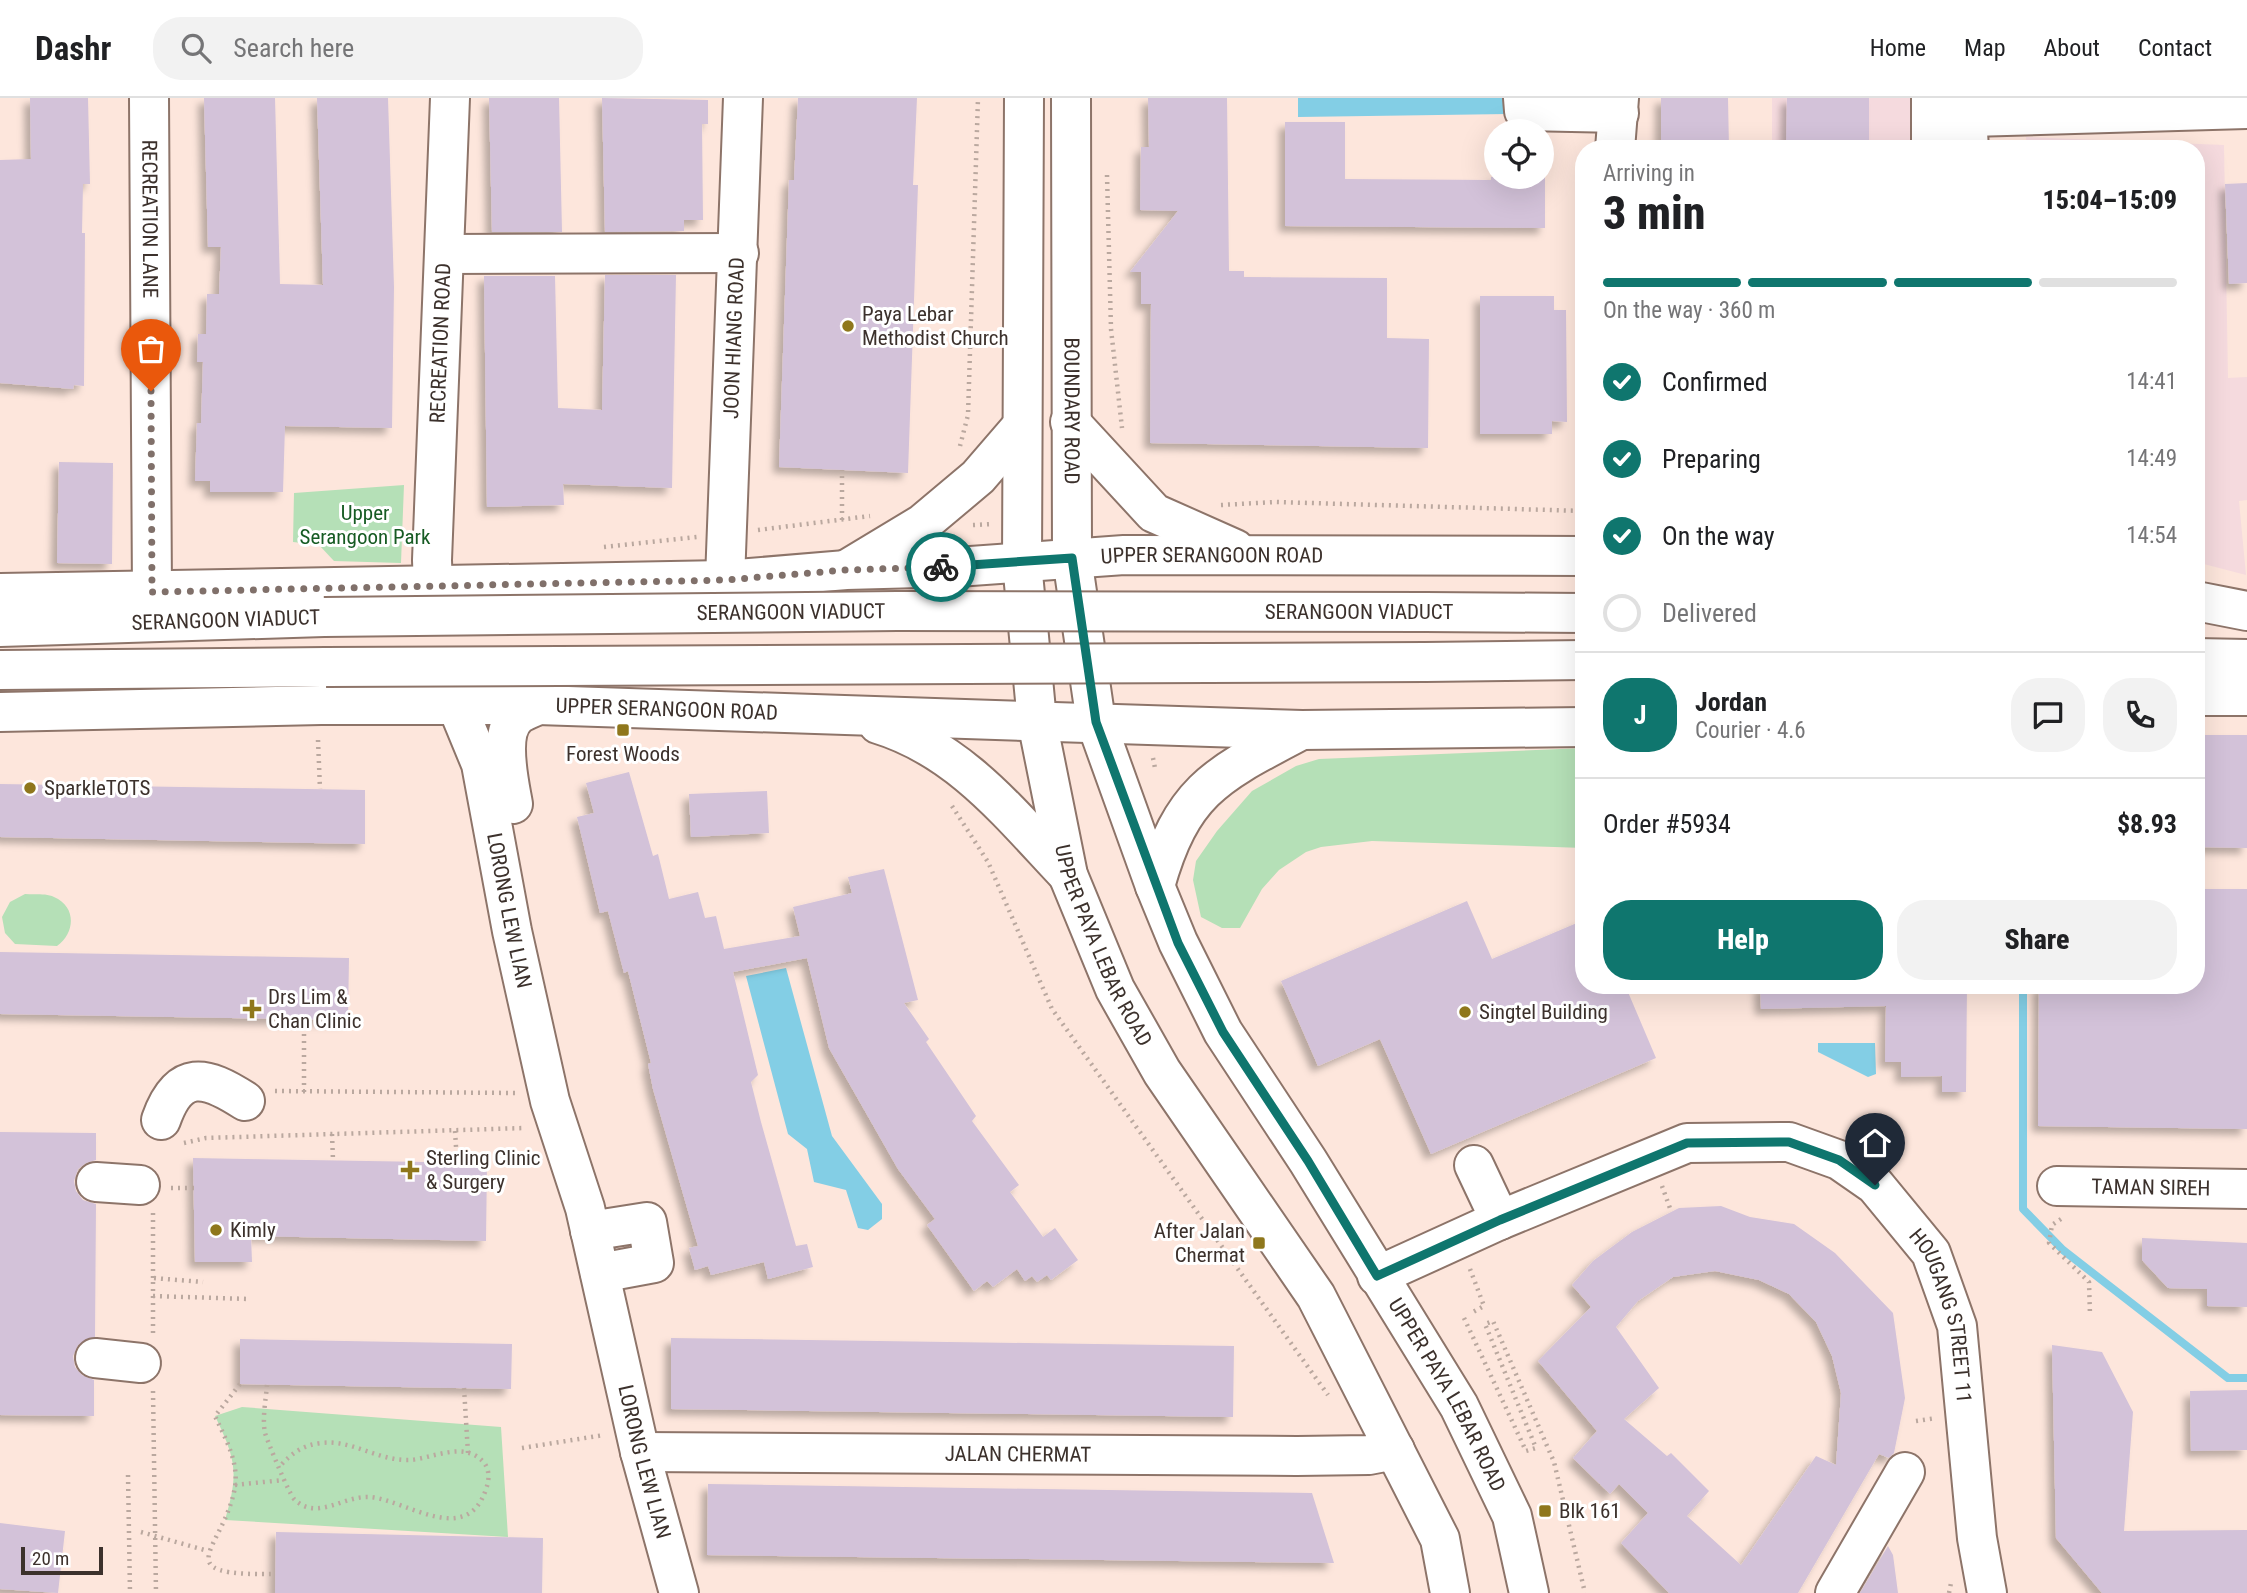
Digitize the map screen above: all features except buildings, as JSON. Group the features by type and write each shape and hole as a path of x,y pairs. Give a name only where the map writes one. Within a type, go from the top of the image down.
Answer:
{"main road":[{"name":"RECREATION LANE","path":"149,98 152,592"},
{"name":"RECREATION ROAD","path":"433,588 450,98"},
{"name":"JOON HIANG ROAD","path":"725,580 743,98"},
{"path":"1024,98 1022,563 1037,721"},
{"name":"BOUNDARY ROAD","path":"1071,98 1072,558 1096,722"},
{"path":"1523,98 1524,111 1618,120"},
{"path":"1949,121 2247,109"},
{"path":"445,254 739,253"},
{"path":"1070,422 1154,513 1250,555"},
{"path":"846,570 922,524 978,477 1022,426"},
{"name":"UPPER SERANGOON ROAD","path":"0,593 433,588 725,580 846,570 1022,563 1072,558 1250,555 1472,558 1575,556"},
{"path":"2205,603 2247,611"},
{"name":"SERANGOON VIADUCT","path":"0,627 324,617 897,611 1575,613"},
{"path":"2205,627 2247,625"},
{"path":"2205,658 2247,659"},
{"path":"0,670 830,662 1575,660"},
{"path":"2205,695 2247,696"},
{"name":"UPPER SERANGOON ROAD","path":"0,712 321,705 538,705 1302,730 1575,727"},
{"name":"LORONG LEW LIAN","path":"538,705 517,716 509,726 506,760 541,965 587,1170 587,1219"},
{"name":"LORONG LEW LIAN","path":"457,706 481,764 513,931 544,1123 587,1219 600,1273 625,1443 679,1593"},
{"path":"842,713 907,733 948,756 990,792 1068,875"},
{"name":"UPPER PAYA LEBAR ROAD","path":"1037,721 1068,875 1115,989 1170,1083 1316,1296 1440,1539 1450,1593"},
{"name":"UPPER PAYA LEBAR ROAD","path":"1096,722 1178,943 1223,1032 1308,1161 1459,1406 1512,1516 1529,1593"},
{"path":"1155,886 1166,847 1179,820 1199,796 1248,758 1302,730"},
{"name":"LORONG LEW LIAN","path":"541,965 545,1019 560,1095 560,1115 544,1123"},
{"path":"161,1119 168,1098 183,1084 204,1080 256,1096"},
{"name":"HOUGANG STREET 11","path":"1377,1276 1500,1220 1687,1143 1789,1142 1839,1160 1875,1185 1931,1253 1957,1326 1977,1538 1987,1593"},
{"path":"1474,1165 1500,1220"},
{"path":"96,1182 140,1185"},
{"name":"TAMAN SIREH","path":"2057,1186 2247,1189"},
{"path":"587,1219 647,1222 654,1263 600,1273"},
{"path":"94,1358 149,1363"},
{"name":"JALAN CHERMAT","path":"625,1443 1297,1456 1369,1455 1395,1450"},
{"path":"1835,1593 1905,1472"},
{"name":"HOUGANG STREET 11","path":"1958,1587 1964,1581 1977,1538"}],"path":[{"path":"956,458 968,415 978,98"},
{"path":"1106,166 1111,329 1122,436"},
{"path":"842,470 842,520"},
{"path":"1208,502 1221,505 1276,502 1575,511"},
{"path":"603,547 880,515"},
{"path":"318,740 320,789"},
{"path":"946,796 988,862 1052,1009 1314,1379 1331,1399"},
{"path":"304,1020 304,1092"},
{"path":"256,1096 304,1092 523,1093"},
{"path":"206,1138 455,1131 544,1123"},
{"path":"455,1131 457,1163"},
{"path":"332,1135 332,1160"},
{"path":"1663,1190 1671,1211"},
{"path":"2052,1225 2049,1243 2089,1282 2090,1315"},
{"path":"1468,1264 1484,1306 1473,1312"},
{"path":"156,1593 149,1363 153,1278 203,1282"},
{"path":"153,1296 249,1299"},
{"path":"1464,1318 1526,1451 1536,1448 1485,1324 1493,1321 1554,1461 1585,1593"},
{"path":"240,1384 215,1416 232,1453 235,1485 225,1520 207,1558 214,1568 229,1575 275,1574"},
{"path":"267,1385 265,1433 292,1499 306,1508 326,1508 346,1499 369,1497 394,1502 433,1518 459,1518 473,1510 484,1496 490,1479 484,1463 468,1453 450,1451 413,1460 392,1460 343,1444 321,1443 295,1450 280,1466"},
{"path":"464,1388 468,1453"},
{"path":"1916,1421 1929,1419"},
{"path":"522,1448 625,1443"},
{"path":"128,1475 130,1593"},
{"path":"235,1485 283,1480"},
{"path":"141,1532 208,1551"},
{"path":"1949,1593 1958,1587"}],"shaded area":[{"path":"1772,98 1930,98 1928,140 1772,140"},
{"path":"2026,137 2100,140 2026,140"},
{"path":"2205,144 2224,145 2228,378 2247,377 2247,500 2239,501 2246,575 2205,564"}],"green space":[{"name":"Upper Serangoon Park","path":"404,485 401,563 334,561 319,545 293,542 294,493"},
{"path":"1575,748 1575,848 1372,841 1321,847 1306,852 1279,870 1262,889 1240,928 1222,928 1201,917 1193,880 1196,861 1217,831 1252,791 1296,766 1319,759"},
{"path":"25,894 51,896 67,907 70,927 63,941 57,946 15,944 5,933 2,917 10,902"},
{"path":"242,1407 501,1427 508,1537 225,1520 234,1478 233,1466 215,1416"}],"water":[{"path":"1298,98 1508,98 1508,114 1298,117"},
{"path":"786,968 832,1136 882,1204 882,1219 868,1230 858,1228 846,1190 814,1182 807,1149 788,1134 746,976"},
{"path":"1818,1043 1875,1043 1876,1074 1868,1077 1818,1052"}],"waterway":[{"path":"2023,994 2023,1209 2063,1250 2228,1378 2247,1378"}],"way so far":[{"path":"151,391 152,592 725,580 846,570 941,567"}],"place":[{"name":"Paya Lebar Methodist Church","path":"848,326"},
{"name":"Forest Woods","path":"623,730"},
{"name":"SparkleTOTS","path":"30,788"},
{"name":"Drs Lim & Chan Clinic","path":"252,1009"},
{"name":"Singtel Building","path":"1465,1012"},
{"name":"Sterling Clinic & Surgery","path":"410,1170"},
{"name":"Kimly","path":"216,1230"},
{"name":"After Jalan Chermat","path":"1259,1243"},
{"name":"Blk 161","path":"1545,1511"}],"route":[{"path":"941,567 1072,558 1096,722 1178,943 1223,1032 1308,1161 1377,1276 1500,1220 1687,1143 1737,1140 1789,1142 1839,1160 1875,1185"}]}
